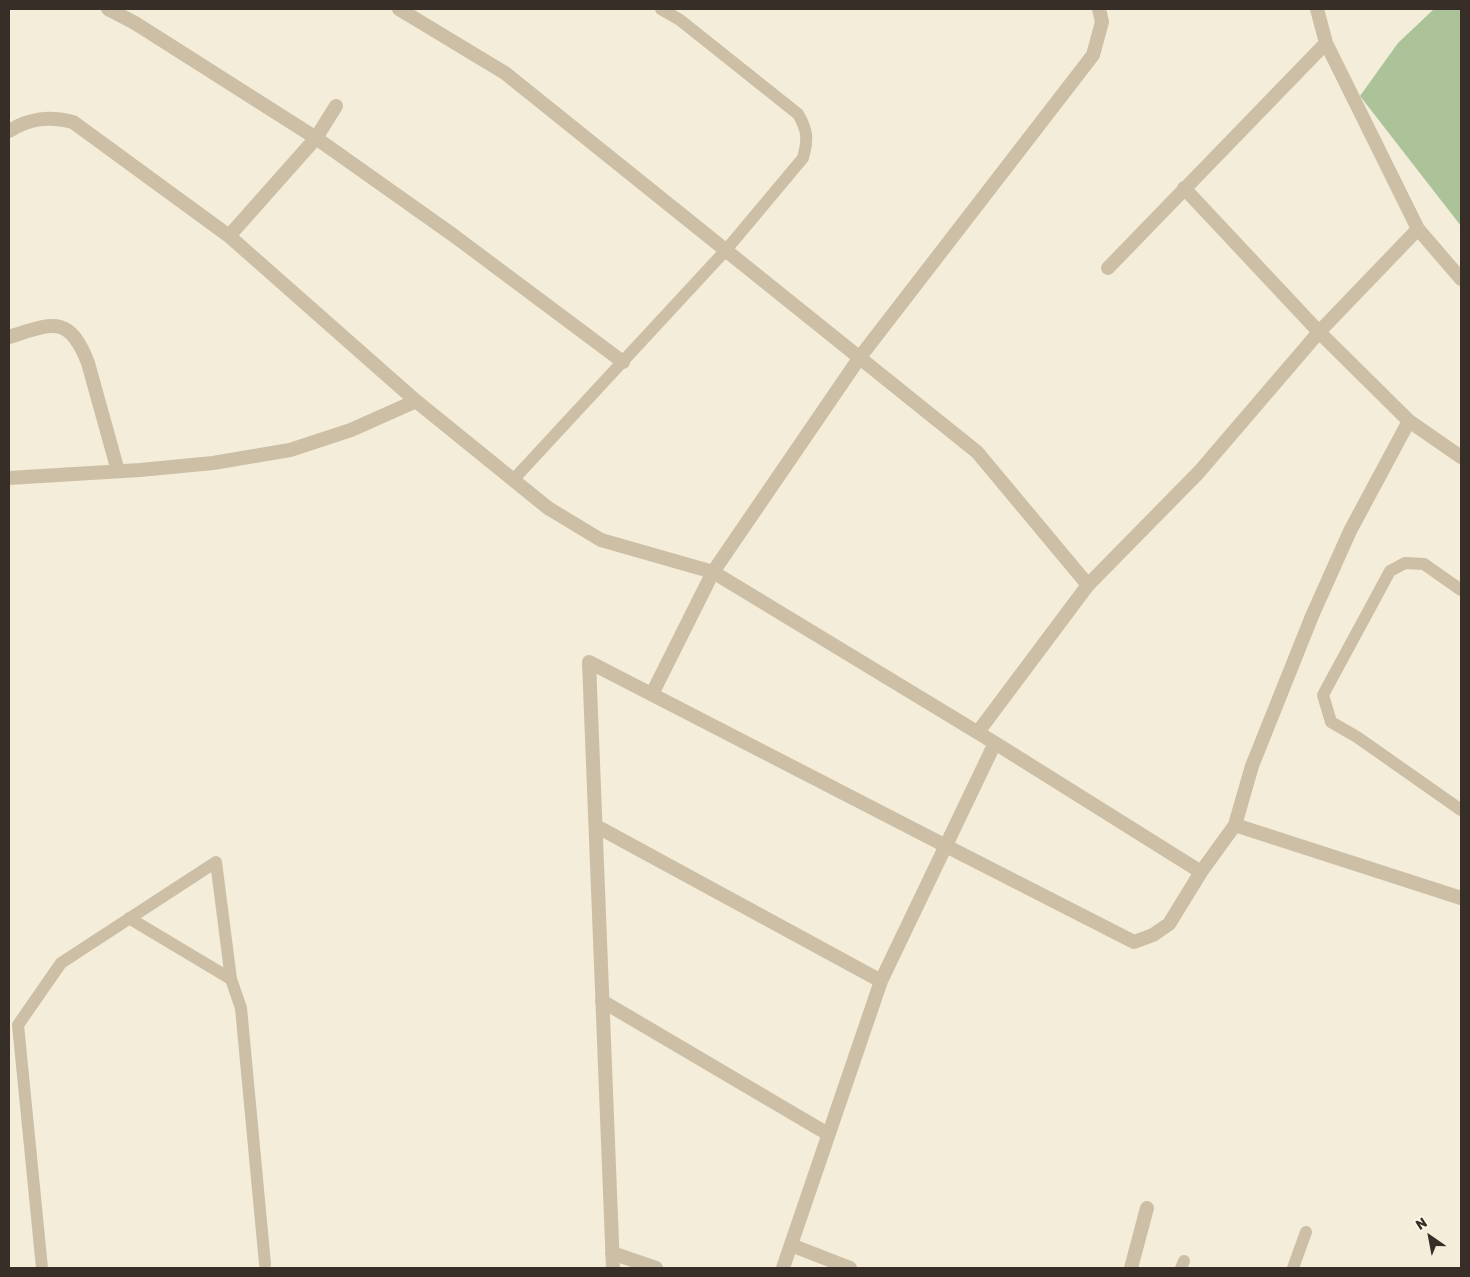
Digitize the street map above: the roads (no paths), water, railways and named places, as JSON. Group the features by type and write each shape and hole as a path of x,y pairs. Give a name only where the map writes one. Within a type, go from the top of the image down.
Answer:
{"street":[{"path":"108,9 135,22 316,138 453,236 623,362"},
{"path":"400,9 504,73 977,452 1088,585"},
{"path":"652,694 713,572 860,357 1094,55 1102,22 1099,9"},
{"path":"1317,9 1326,42 1418,228 1461,279"},
{"path":"1108,268 1326,42"},
{"path":"228,236 316,138 336,106"},
{"path":"9,131 38,118 56,118 73,122 228,236 416,400 548,508 601,540 713,572 978,732 1201,872"},
{"path":"1184,188 1318,332 1410,421 1461,457"},
{"path":"978,732 1088,585 1199,472 1318,332 1418,228"},
{"path":"9,337 49,325 58,325 74,336 83,350 88,363 118,471"},
{"path":"9,478 213,463 290,450 351,430 416,400"},
{"path":"613,1268 589,662 1134,942 1153,934 1169,924 1201,872 1235,825 1252,766 1312,616 1350,530 1410,421"},
{"path":"782,1268 881,982 995,743"},
{"path":"1235,825 1461,898"},
{"path":"596,826 881,982"},
{"path":"602,1001 828,1134"},
{"path":"1131,1268 1147,1208"},
{"path":"790,1245 850,1268"},
{"path":"612,1253 656,1268"}],"lane":[{"path":"513,480 726,250 803,158 807,143 805,126 798,114 680,20 661,9"},
{"path":"1461,590 1424,564 1405,563 1390,571 1323,695 1331,722 1357,737 1461,810"},
{"path":"42,1268 18,1026 61,963 216,862 231,980 240,1008 265,1264"},
{"path":"129,918 231,980"},
{"path":"1294,1268 1306,1232"}]}
